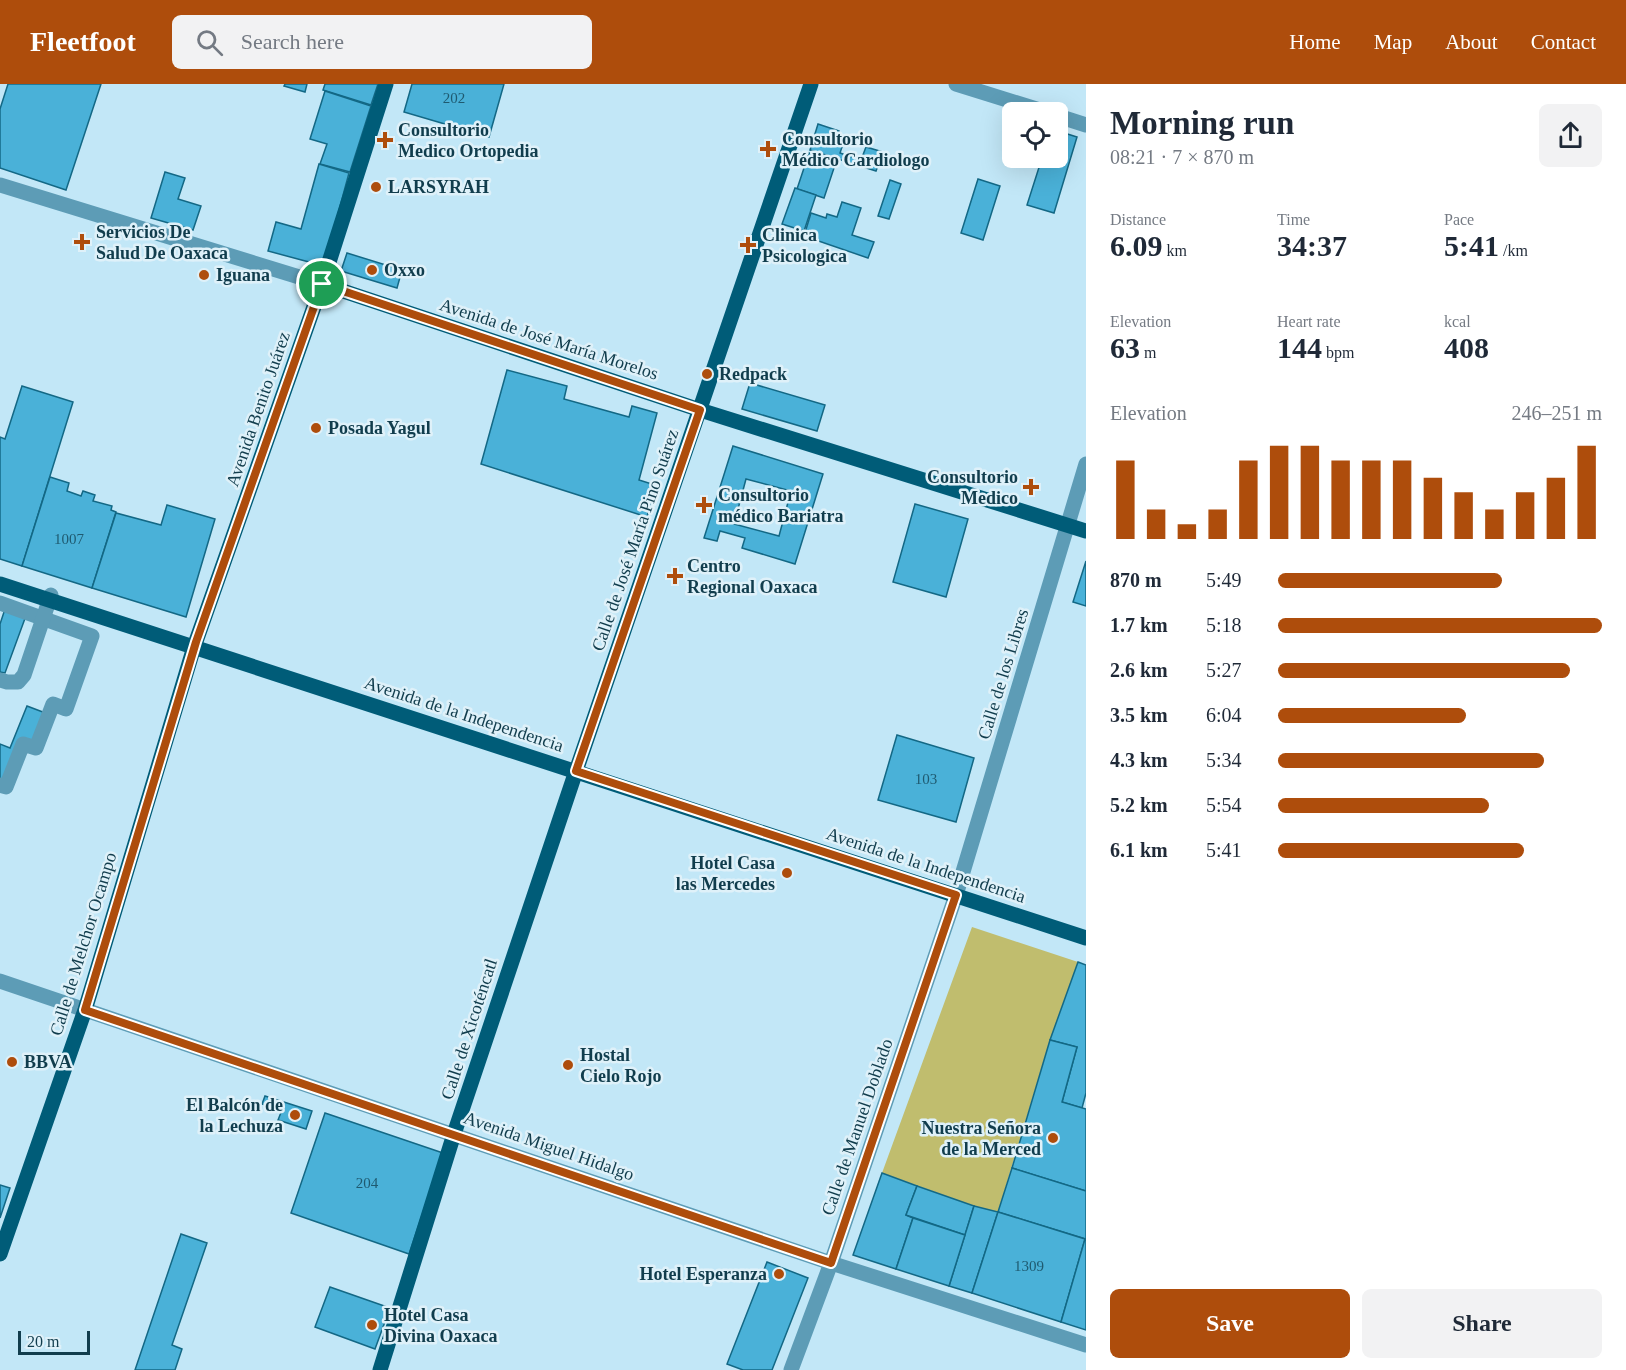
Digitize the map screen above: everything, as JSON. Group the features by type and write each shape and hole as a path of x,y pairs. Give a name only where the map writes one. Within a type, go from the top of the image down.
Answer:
{"main road":[{"name":"Avenida Benito Juárez","path":"195,645 322,284 386,84"},
{"name":"Calle de José María Pino Suárez","path":"576,771 811,84"},
{"name":"Avenida de José María Morelos","path":"322,284 700,410 1086,531"},
{"name":"Avenida de la Independencia","path":"1,584 195,645 1086,938"},
{"name":"Calle de Melchor Ocampo","path":"0,1254 85,1010 195,645"},
{"name":"Calle de Xicoténcatl","path":"381,1370 454,1134 576,771"}],"street":[{"path":"956,84 1014,102"},
{"path":"1068,119 1086,125"},
{"name":"Avenida de José María Morelos","path":"0,185 322,284"},
{"name":"Calle de los Libres","path":"956,895 1086,464"},
{"path":"0,680 18,682 24,675 50,598"},
{"path":"0,603 92,636 66,709 53,704 36,748 23,744 6,787 0,785"},
{"name":"Calle de Manuel Doblado","path":"790,1370 831,1263 956,895"},
{"name":"Avenida Miguel Hidalgo","path":"0,981 831,1263 1086,1346"}],"shaded area":[{"path":"972,927 1078,962 1050,1040 998,1212 974,1206 882,1173"}],"building":[{"path":"8,84 101,84 66,190 0,168 0,109"},
{"path":"285,84 307,84 305,92 284,86"},
{"path":"325,84 378,84 371,105 323,90"},
{"path":"412,84 504,84 489,137 404,112"},
{"path":"325,91 371,106 350,172 320,164 327,144 310,139"},
{"path":"818,124 839,131 837,138 844,141 840,153 861,160 866,147 883,152 876,171 810,150"},
{"path":"1068,134 1077,137 1068,167"},
{"path":"809,153 836,162 824,198 797,189"},
{"path":"319,164 349,173 324,266 268,251 276,222 301,229"},
{"path":"1039,168 1068,168 1054,213 1027,205"},
{"path":"165,172 185,178 178,199 201,206 193,230 151,218"},
{"path":"978,179 1000,186 983,240 961,233"},
{"path":"890,180 901,184 889,219 878,216"},
{"path":"795,188 816,195 804,231 782,224"},
{"path":"842,202 861,208 852,235 874,242 868,258 804,236 811,213 826,218 827,214 837,217"},
{"name":"Oxxo","path":"347,253 402,270 397,288 341,271"},
{"path":"507,370 567,386 564,399 629,417 632,406 657,413 639,480 655,485 647,517 481,464"},
{"path":"750,383 825,405 817,431 742,409"},
{"path":"22,386 73,402 22,566 0,559 0,437 5,439"},
{"path":"733,446 823,474 795,564 742,548 745,538 720,531 717,541 704,538","holes":["746,479 791,491 779,536 734,524"]},
{"path":"50,477 69,483 67,491 81,496 83,491 95,495 93,501 112,506 111,510 116,512 92,588 22,566"},
{"path":"915,504 968,519 946,597 893,582"},
{"path":"167,505 215,519 186,617 92,588 116,513 161,525"},
{"path":"1086,561 1086,606 1073,602"},
{"path":"6,606 27,613 5,673 0,672 0,624"},
{"path":"27,706 48,714 35,748 23,742 0,784 0,744 10,748"},
{"path":"897,735 974,758 956,822 878,800"},
{"path":"1078,962 1086,965 1086,1093 1082,1108 1062,1102 1077,1047 1050,1040"},
{"name":"Nuestra Señora de la Merced","path":"1050,1040 1077,1047 1062,1102 1086,1109 1086,1191 1012,1168"},
{"name":"El Balcón de la Lechuza","path":"265,1096 312,1111 306,1129 278,1120 282,1110 262,1104"},
{"path":"325,1113 443,1153 409,1254 291,1213"},
{"path":"1012,1168 1086,1191 1086,1239 998,1212"},
{"path":"882,1173 917,1186 906,1215 913,1218 896,1269 853,1255"},
{"path":"0,1185 10,1188 0,1218"},
{"path":"917,1186 974,1206 965,1235 906,1215"},
{"path":"974,1206 998,1212 972,1293 949,1286"},
{"path":"998,1212 1085,1239 1061,1322 972,1293"},
{"path":"913,1218 965,1235 949,1286 896,1269"},
{"path":"181,1234 207,1243 172,1345 182,1349 175,1370 135,1370"},
{"path":"1086,1239 1086,1330 1061,1322"},
{"path":"767,1262 808,1278 772,1370 743,1370 727,1364"},
{"path":"330,1287 390,1308 375,1349 315,1327"}],"place":[{"name":"Consultorio Medico Ortopedia","path":"385,140"},
{"name":"Consultorio Médico Cardiologo","path":"768,149"},
{"name":"LARSYRAH","path":"376,187"},
{"name":"Servicios De Salud De Oaxaca","path":"82,242"},
{"name":"Clinica Psicologica","path":"748,245"},
{"name":"Oxxo","path":"372,270"},
{"name":"Iguana","path":"204,275"},
{"name":"Redpack","path":"707,374"},
{"name":"Posada Yagul","path":"316,428"},
{"name":"Consultorio Medico","path":"1031,487"},
{"name":"Consultorio médico Bariatra","path":"704,505"},
{"name":"Centro Regional Oaxaca","path":"675,576"},
{"name":"Hotel Casa las Mercedes","path":"787,873"},
{"name":"BBVA","path":"12,1062"},
{"name":"Hostal Cielo Rojo","path":"568,1065"},
{"name":"El Balcón de la Lechuza","path":"295,1115"},
{"name":"Nuestra Señora de la Merced","path":"1053,1138"},
{"name":"Hotel Esperanza","path":"779,1274"},
{"name":"Hotel Casa Divina Oaxaca","path":"372,1325"}],"route":[{"path":"322,284 700,410 576,771 956,895 831,1263 85,1010 196,642 322,284"}]}
